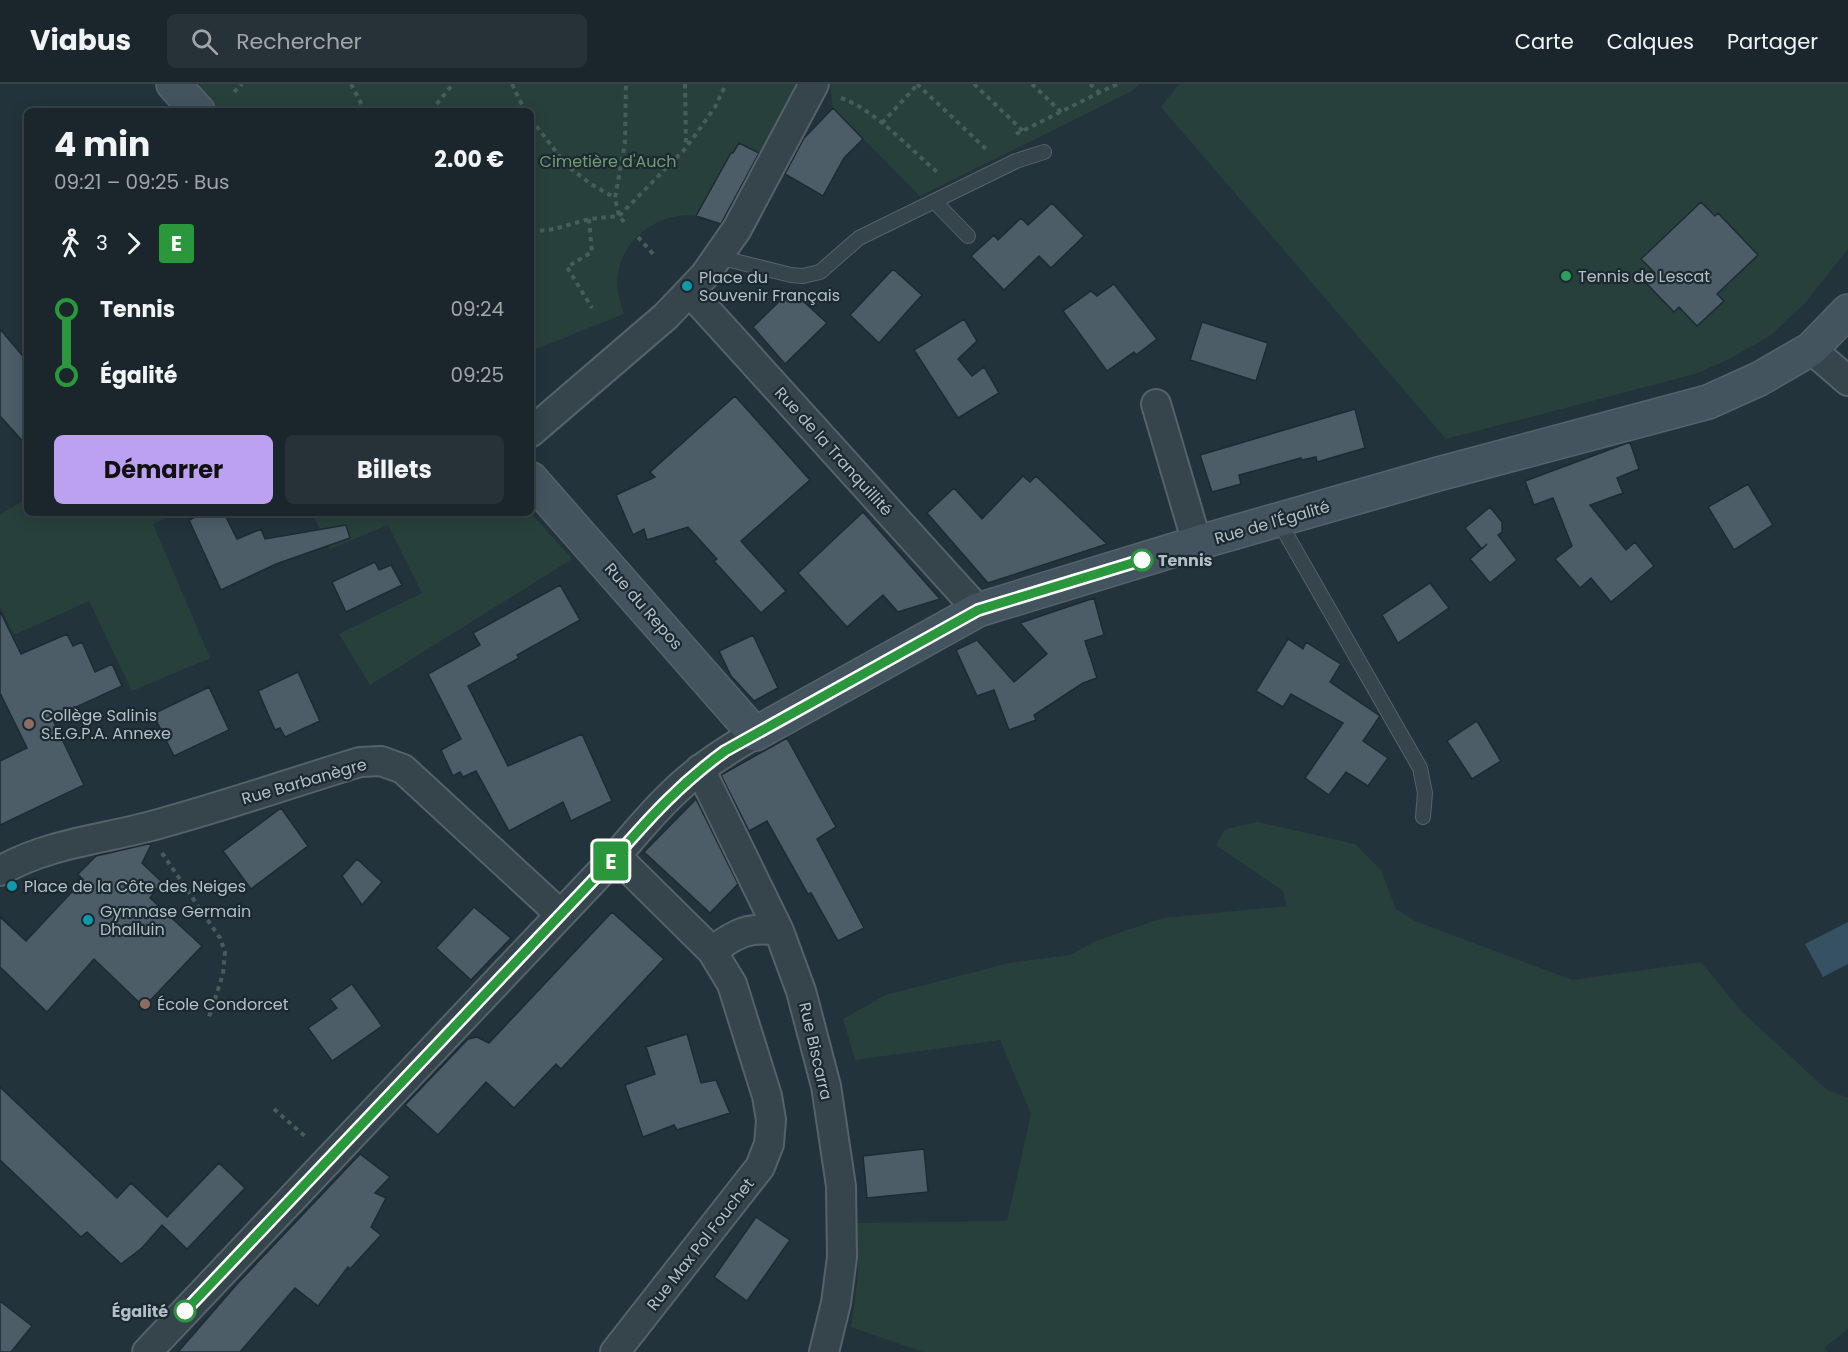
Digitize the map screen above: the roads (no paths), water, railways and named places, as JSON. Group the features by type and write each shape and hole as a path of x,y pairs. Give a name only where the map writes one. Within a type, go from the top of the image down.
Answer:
{"street":[{"path":"173,84 195,108"},
{"path":"534,429 642,338 690,292 737,229 826,91"},
{"name":"Rue de la Tranquillité","path":"690,292 978,610"},
{"name":"Rue de l'Égalité","path":"147,1352 671,795 700,769 725,751 978,610 1197,543 1447,472 1708,402 1759,379 1811,349 1848,311"},
{"path":"1811,349 1848,381"},
{"path":"1156,404 1197,543"},
{"name":"Rue du Repos","path":"534,482 755,734"},
{"name":"Rue Barbanègre","path":"0,871 32,856 61,847 145,827 360,762 381,761 403,769 560,914"},
{"name":"Rue Biscarra","path":"700,769 779,931 801,991 826,1086 841,1186 842,1257 836,1303 824,1352"},
{"name":"Rue Max Pol Fouchet","path":"615,1352 760,1167 769,1144 771,1120 767,1096 732,984 712,951 616,856"},
{"path":"712,951 743,931 761,928 779,931"}],"lane":[{"path":"718,257 791,275 803,276 820,272 859,238 1016,161 1044,152"},
{"path":"934,201 968,236"},
{"path":"1278,520 1420,768 1425,793 1423,817"}],"water":[{"path":"1848,922 1848,964 1823,977 1805,944"}],"place":[{"name":"Tennis de Lescat","path":"1566,276"},
{"name":"Place du Souvenir Français","path":"687,286"},
{"name":"Tennis","path":"1142,560"},
{"name":"Collège Salinis S.E.G.P.A. Annexe","path":"29,724"},
{"name":"Place de la Côte des Neiges","path":"12,886"},
{"name":"Gymnase Germain Dhalluin","path":"88,920"},
{"name":"École Condorcet","path":"145,1004"},
{"name":"Égalité","path":"185,1311"}],"park label":[{"name":"Cimetière d'Auch","path":"608,161"}]}
